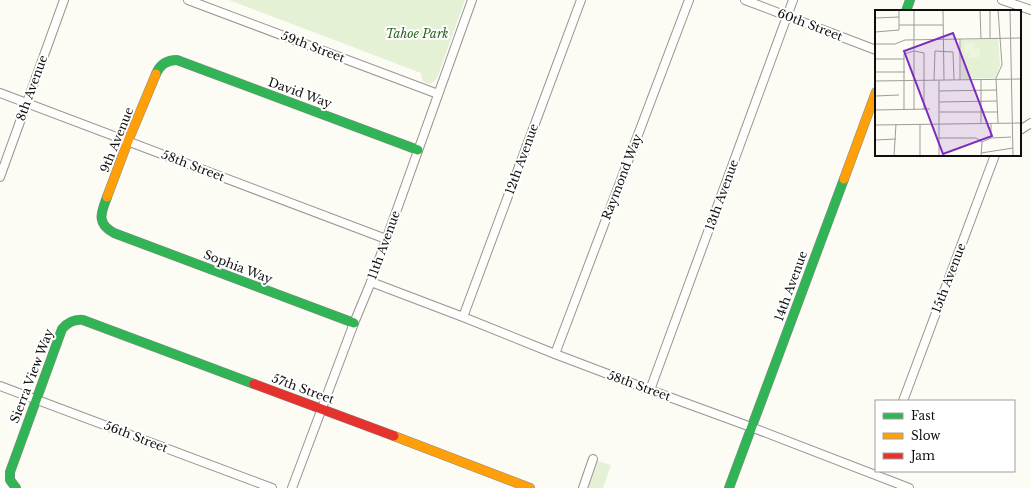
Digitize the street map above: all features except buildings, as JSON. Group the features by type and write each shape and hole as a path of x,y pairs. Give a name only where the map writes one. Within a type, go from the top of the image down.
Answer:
{"street":[{"name":"8th Avenue","path":"0,177 64,0"},
{"name":"59th Street","path":"188,0 438,94"},
{"name":"11th Avenue","path":"292,488 386,239 472,0"},
{"name":"12th Avenue","path":"463,317 581,0"},
{"name":"Raymond Way","path":"555,354 689,0"},
{"name":"60th Street","path":"745,0 875,50"},
{"name":"13th Avenue","path":"650,390 794,0"},
{"path":"906,10 910,0"},
{"path":"1002,0 1031,10"},
{"name":"9th Avenue","path":"114,233 104,226 102,221 102,211 128,141 158,69 162,64 173,60"},
{"name":"David Way","path":"173,60 177,60 418,150"},
{"name":"58th Street","path":"0,93 386,239"},
{"name":"14th Avenue","path":"729,488 875,95"},
{"path":"1021,129 1031,123"},
{"name":"15th Avenue","path":"903,400 996,156"},
{"name":"Sophia Way","path":"114,233 354,323"},
{"name":"58th Street","path":"370,282 650,390 876,473 909,488"},
{"name":"57th Street","path":"67,323 73,320 83,320 530,488"},
{"name":"Sierra View Way","path":"14,486 10,480 10,472 62,329 67,323"},
{"name":"56th Street","path":"0,386 272,488"},
{"path":"582,488 593,459"}],"green space":[{"name":"Tahoe Park","path":"229,0 465,0 437,78 429,84 424,82 421,77 421,73"},
{"path":"598,461 611,465 603,488 588,488"}],"traffic: fast":[{"path":"906,10 910,0"},
{"path":"156,74 164,63 177,60 418,150"},
{"path":"729,488 844,179"},
{"path":"107,197 103,208 102,221 104,225 114,233 354,323"},
{"path":"16,488 10,480 10,472 62,329 71,322 83,320 254,384"}],"traffic: slow":[{"path":"107,197 128,141 156,74"},
{"path":"844,179 875,95"},
{"path":"394,436 530,488"}],"traffic: jam":[{"path":"254,384 394,436"}]}
